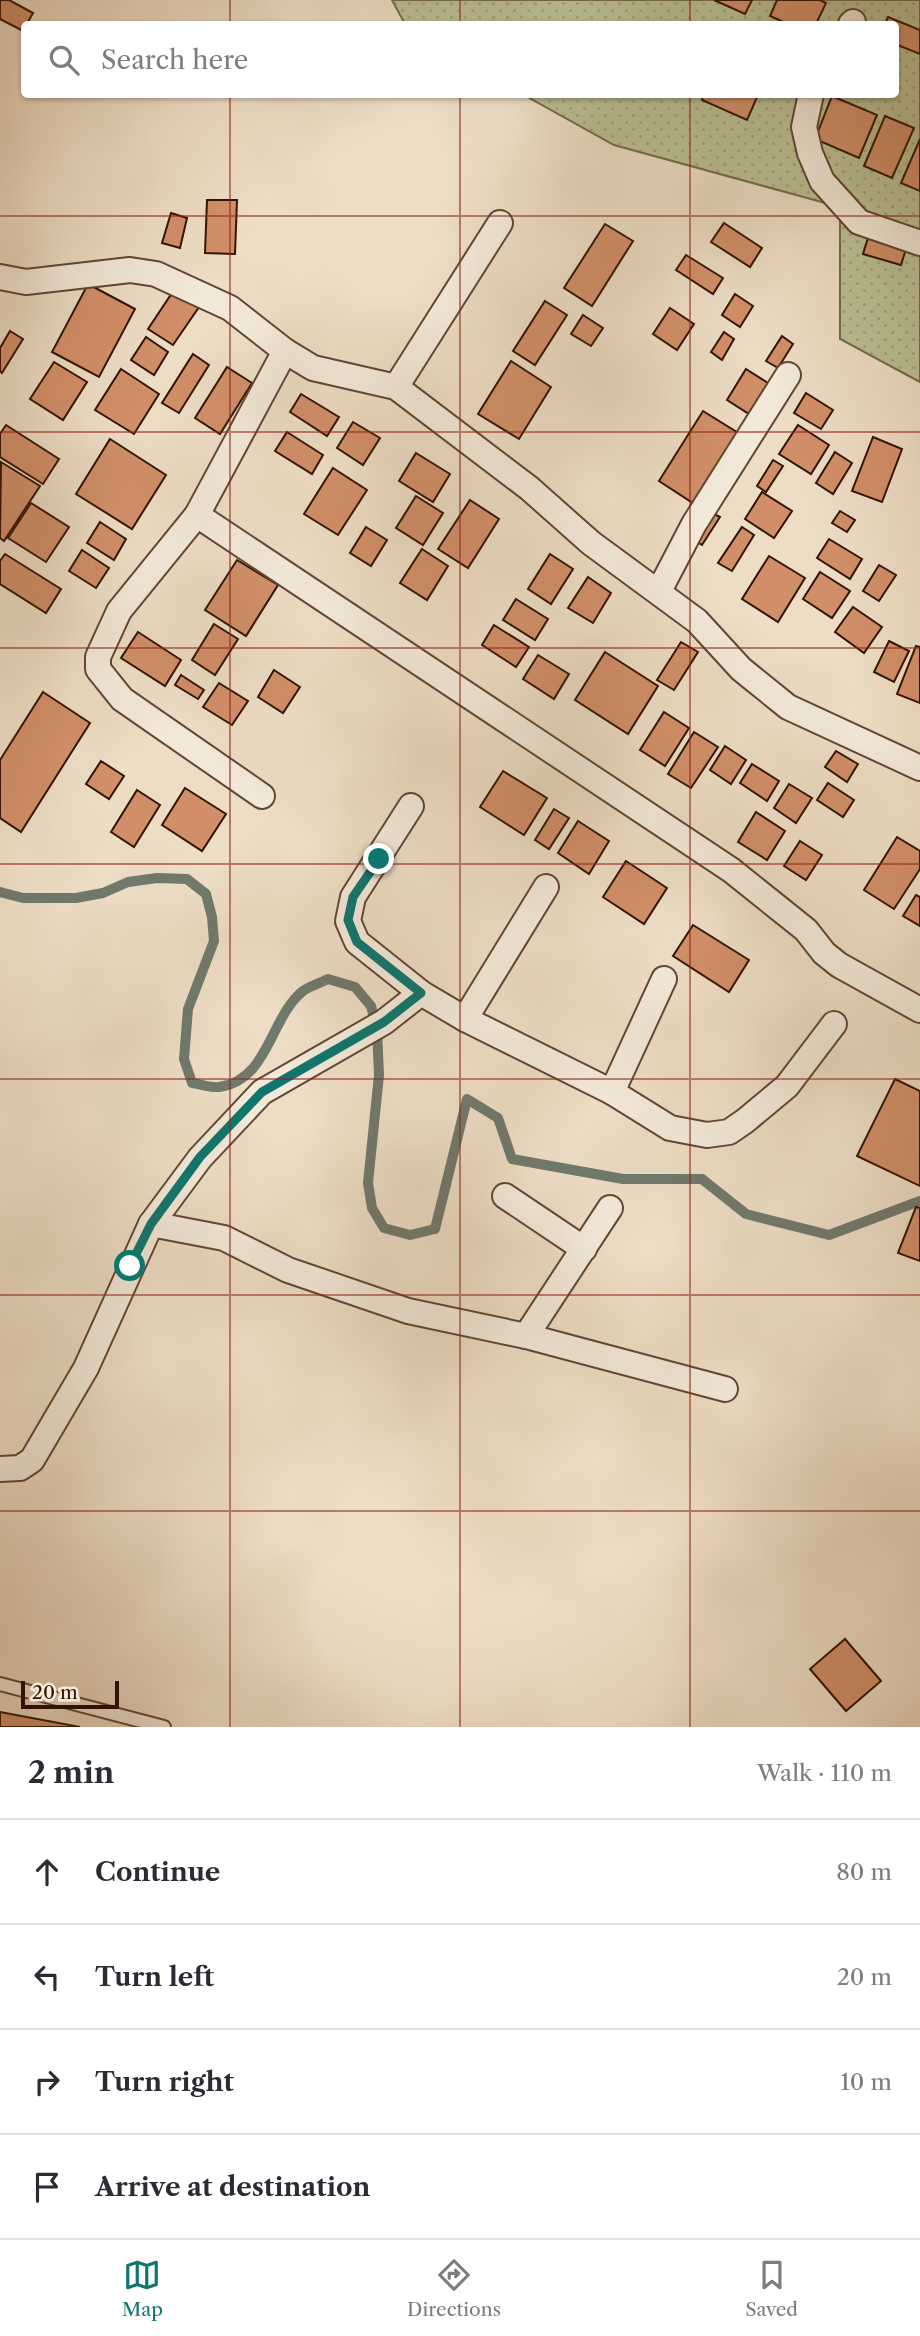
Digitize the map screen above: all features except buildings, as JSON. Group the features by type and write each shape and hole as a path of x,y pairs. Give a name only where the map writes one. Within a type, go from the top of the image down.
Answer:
{"street":[{"path":"810,98 804,127 810,153 822,181 859,222 920,243"},
{"path":"396,387 499,223"},
{"path":"0,277 26,282 130,270 156,274 230,308 285,351 313,368 396,387 528,488 591,543 697,621 741,668 788,707 919,764"},
{"path":"262,796 122,699 98,669 98,657 119,611 197,515 285,351"},
{"path":"659,591 694,524 788,375"},
{"path":"197,515 731,870 806,930 824,953 839,965 920,1010"},
{"path":"411,806 353,897 348,920 357,942 421,993 612,1092 670,1128 707,1135 729,1132 787,1086 834,1024"},
{"path":"466,1018 546,887"},
{"path":"612,1092 664,979"},
{"path":"0,1469 20,1468 32,1460 86,1368 151,1224 200,1157 262,1092 384,1022 421,993"},
{"path":"505,1196 584,1249"},
{"path":"526,1336 610,1208"},
{"path":"151,1224 224,1238 288,1270 408,1311 526,1336 724,1389"}],"lane":[{"path":"0,1685 164,1727"}],"green space":[{"path":"392,0 920,0 920,382 840,339 840,207 614,145 529,98 899,98 899,21 403,21"}],"waterway":[{"path":"0,892 23,898 76,898 103,893 128,882 157,878 187,879 206,894 214,941 188,1009 184,1059 192,1083 219,1087 236,1082 249,1073 292,1002 306,989 328,979 355,987 371,1006 377,1029 379,1075 368,1183 372,1208 384,1228 410,1235 435,1229 467,1099 498,1118 512,1159 623,1179 702,1179 746,1214 829,1235 920,1201"}],"route":[{"path":"130,1266 151,1224 200,1157 262,1092 384,1022 421,993 357,942 348,920 353,897 379,859"}]}
